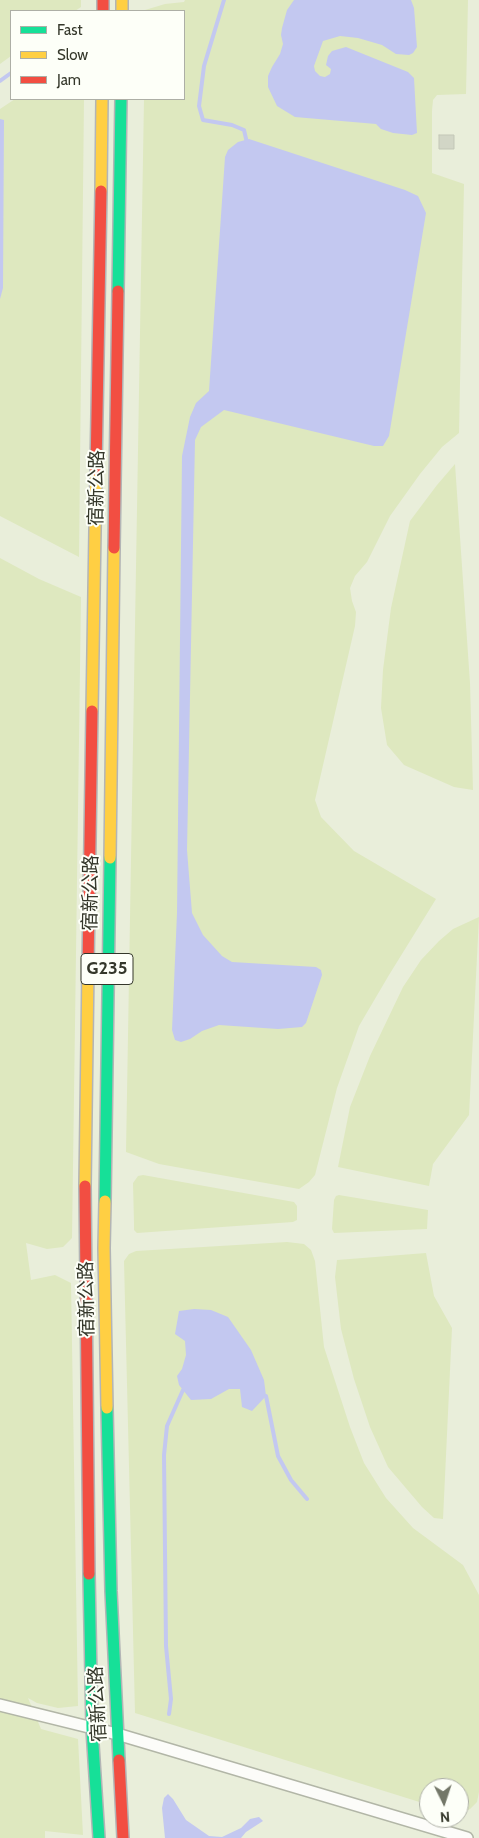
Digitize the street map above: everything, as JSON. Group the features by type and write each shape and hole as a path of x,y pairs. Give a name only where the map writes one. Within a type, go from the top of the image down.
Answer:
{"highway":[{"name":"宿新公路","path":"100,1838 92,1729 88,1545 85,1164 102,100"},
{"name":"宿新公路","path":"121,100 104,1258 110,1591 123,1838"}],"street":[{"path":"0,1705 117,1734 467,1838"}],"green space":[{"path":"0,0 81,0 81,7 76,10 10,10 10,57 0,64"},
{"path":"185,0 468,0 466,94 437,95 433,100 432,111 432,173 464,184 459,433 442,447 390,516 367,562 355,576 350,588 356,612 355,626 315,800 321,817 354,851 436,899 359,1026 337,1088 315,1175 299,1189 159,1164 126,1152 144,100 185,100 185,10 145,10 165,4 184,2"},
{"path":"14,100 84,100 79,557 0,516 0,109"},
{"path":"455,464 470,683 473,790 454,787 404,765 387,745 381,708 383,670 391,608 410,521"},
{"path":"0,558 39,579 81,597 72,1238 63,1247 47,1249 26,1243 31,1280 55,1275 71,1283 78,1706 58,1708 37,1703 28,1698 41,1729 78,1739 83,1835 45,1831 45,1838 0,1838"},
{"path":"479,917 469,1115 433,1164 429,1186 338,1167 350,1107 370,1056 403,987 421,960 439,941 453,929"},
{"path":"143,1175 294,1202 297,1206 297,1220 293,1222 137,1233 134,1230 133,1183 138,1176"},
{"path":"339,1195 428,1210 427,1229 334,1233 332,1229 334,1200"},
{"path":"287,1242 304,1244 311,1250 315,1261 324,1347 364,1463 386,1498 413,1528 463,1565 479,1595 479,1792 477,1802 470,1809 469,1778 419,1778 419,1802 135,1713 124,1261 129,1254 136,1251"},
{"path":"426,1253 434,1296 452,1328 443,1519 434,1518 422,1507 388,1467 370,1427 354,1379 341,1329 335,1277 337,1260"}],"water":[{"path":"294,0 411,0 414,8 417,47 413,53 409,55 396,54 382,45 358,38 340,36 323,41 314,66 315,71 320,76 325,77 330,74 331,69 326,65 328,56 332,51 346,47 408,72 414,78 417,133 412,135 393,133 381,129 376,124 295,117 277,106 268,87 268,76 280,54 283,44 282,28 287,10"},
{"path":"0,119 4,120 3,288 0,299"},
{"path":"249,139 405,190 418,196 426,213 389,436 383,446 374,446 224,410 201,427 195,440 187,850 192,913 203,935 222,956 232,962 316,967 321,970 322,975 306,1023 302,1027 278,1029 219,1025 181,1042 175,1040 172,1030 177,913 182,456 190,417 196,403 209,391 225,157 228,150 238,142"},
{"path":"194,1309 211,1310 228,1317 251,1350 264,1380 266,1396 252,1411 242,1407 240,1389 229,1389 211,1399 191,1400 179,1385 177,1376 182,1369 186,1355 185,1341 175,1334 179,1311"},
{"path":"168,1794 186,1820 209,1836 222,1837 241,1828 250,1819 259,1817 263,1821 246,1832 241,1838 165,1838 162,1808 164,1798"}],"building":[{"path":"439,135 454,135 454,149 439,149"}],"waterway":[{"path":"224,0 204,66 199,106 203,120 232,125 244,130 247,143"},
{"path":"0,81 10,74"},
{"path":"169,1714 171,1699 166,1646 164,1455 167,1426 183,1390"},
{"path":"266,1396 278,1456 291,1480 307,1499"}],"traffic: fast":[{"path":"118,291 121,100"},
{"path":"105,1201 110,858"},
{"path":"107,1408 111,1591 119,1760"},
{"path":"89,1574 92,1729 99,1838"}],"traffic: slow":[{"path":"122,0 122,10"},
{"path":"101,191 102,100"},
{"path":"92,711 96,470"},
{"path":"110,858 114,548"},
{"path":"85,1186 88,968"},
{"path":"105,1201 107,1408"}],"traffic: jam":[{"path":"103,0 103,10"},
{"path":"96,470 101,191"},
{"path":"114,548 118,291"},
{"path":"88,968 92,711"},
{"path":"85,1186 89,1574"},
{"path":"119,1760 123,1838"}]}
